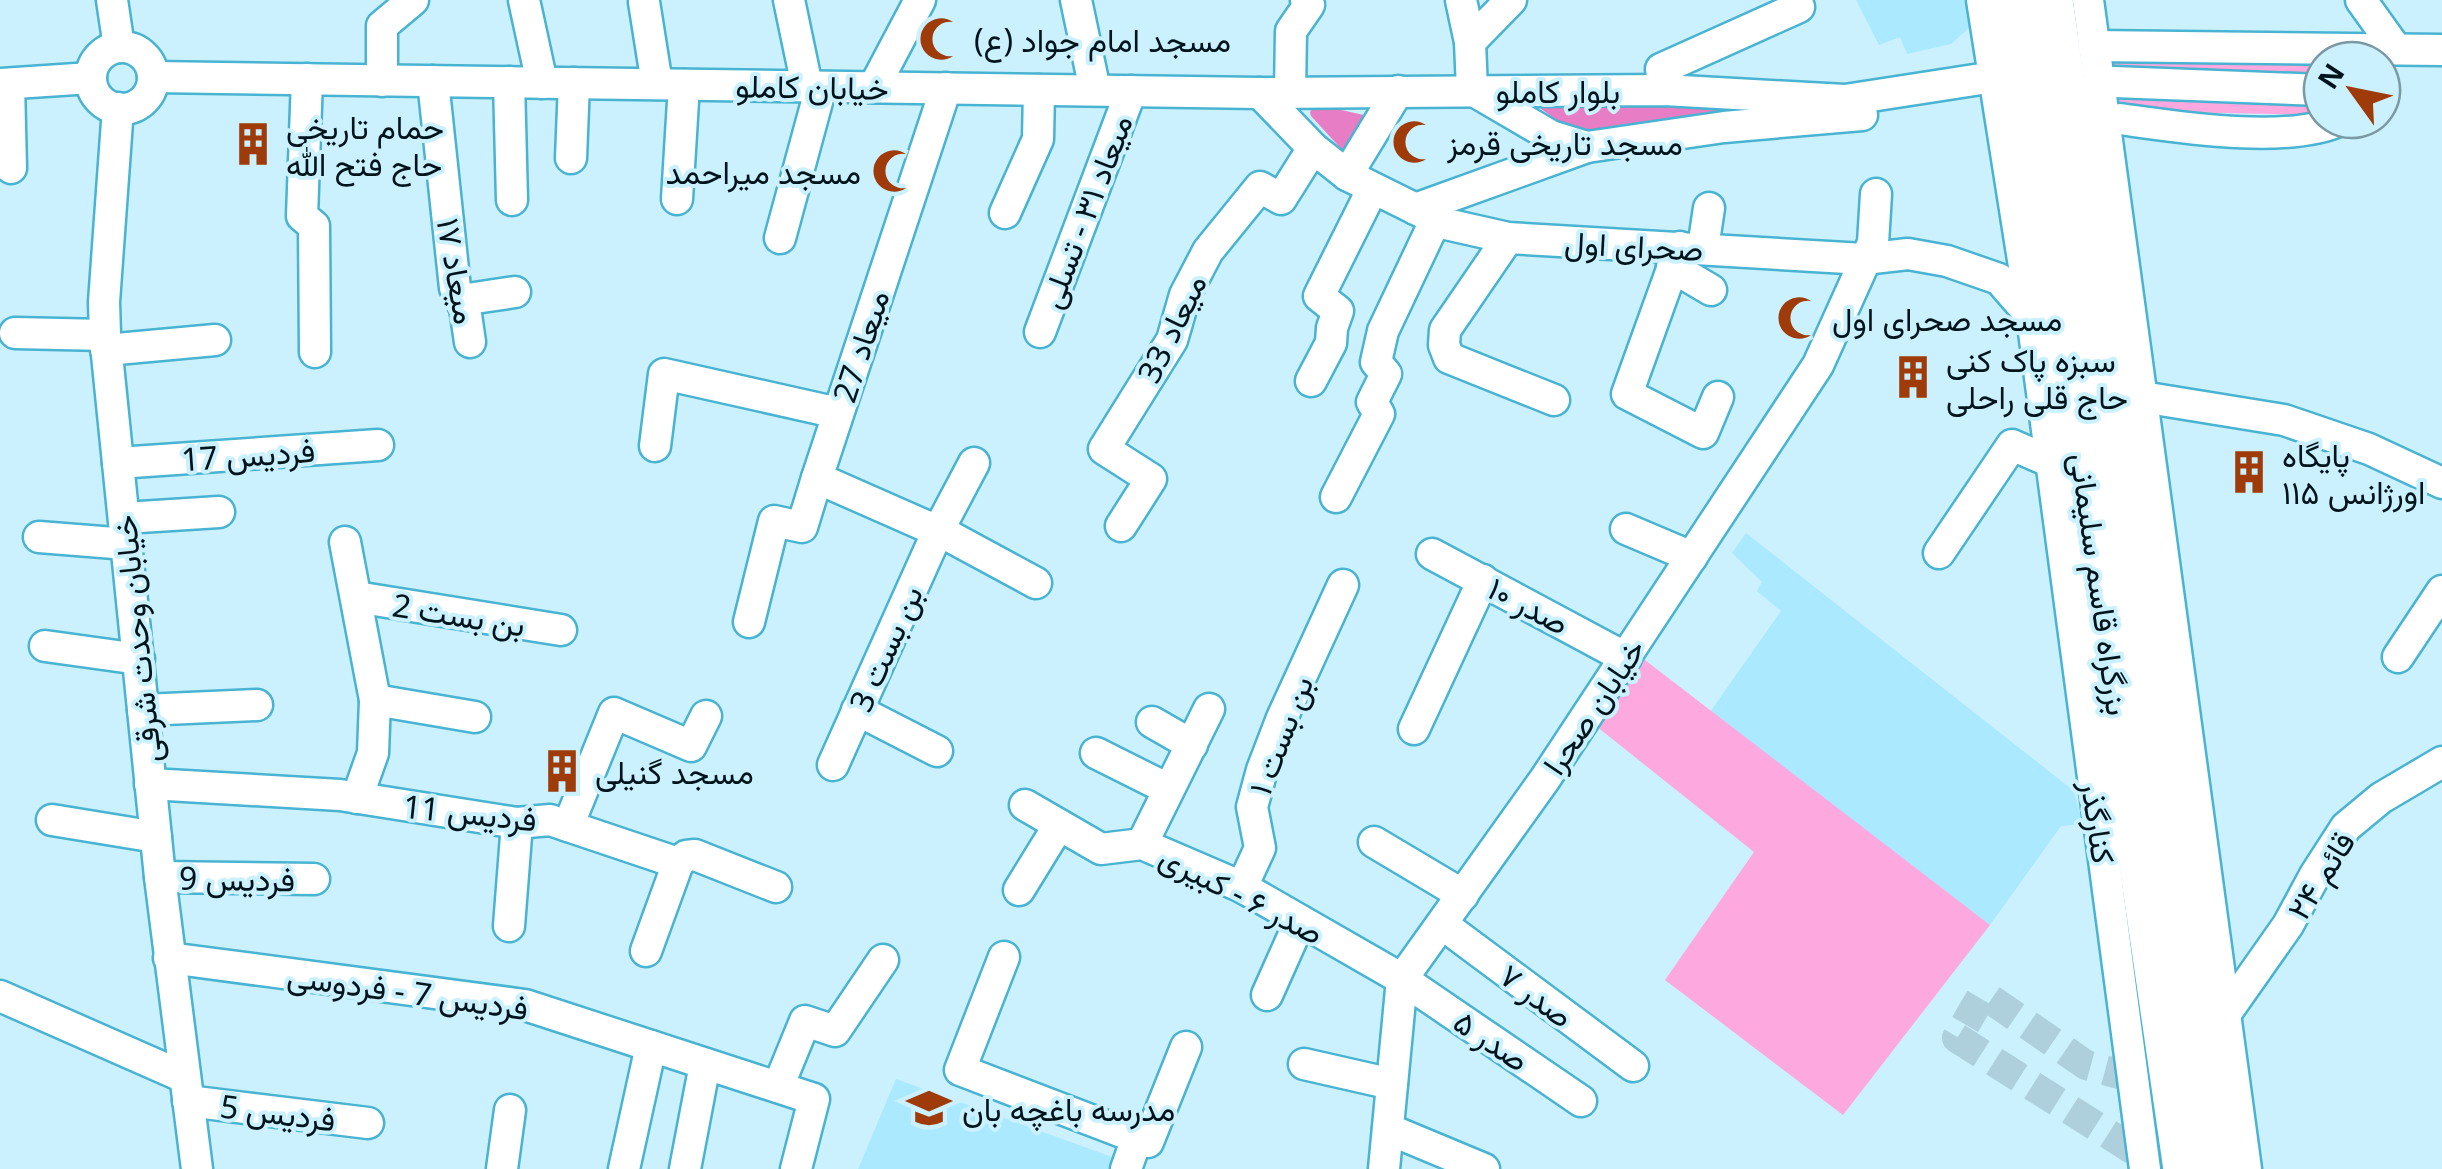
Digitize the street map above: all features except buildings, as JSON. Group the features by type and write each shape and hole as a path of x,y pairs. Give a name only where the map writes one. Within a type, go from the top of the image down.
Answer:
{"highway":[{"name":"بزرگراه قاسم سلیمانی","path":"2017,0 2186,1169"},
{"path":"2050,0 2218,1169"}],"street":[{"path":"112,0 119,47"},
{"path":"382,81 382,26 413,0"},
{"path":"524,0 542,83"},
{"path":"780,238 814,86 789,0"},
{"path":"874,88 920,0"},
{"path":"1076,0 1095,90"},
{"path":"1306,0 1310,4 1290,31 1289,92 1304,103 1297,116 1307,142"},
{"path":"1461,0 1470,42 1472,90"},
{"path":"1470,42 1511,0"},
{"path":"1664,90 1661,69 1798,8 1795,0"},
{"name":"کنارگذر","path":"1982,0 1987,77 2032,317 2140,1165"},
{"path":"2088,0 2246,1169"},
{"path":"2361,0 2363,40"},
{"path":"644,2 670,84 673,199"},
{"path":"2094,46 2302,55"},
{"path":"119,47 143,54 153,77 148,94 127,108 118,108 99,98 91,78 96,60 119,47"},
{"path":"2402,54 2442,50"},
{"name":"بلوار کاملو","path":"1472,90 1664,90 1819,98 1852,82 1964,65 1987,77"},
{"name":"خیابان کاملو","path":"153,77 1131,91 1472,90"},
{"name":"بلوار کاملو","path":"1472,90 1551,136 1587,148 1724,127 1851,117 1942,97 1987,77"},
{"path":"10,168 4,84 91,78"},
{"path":"307,80 302,216 314,226 315,352"},
{"name":"میعاد ۱۷","path":"433,81 455,288 470,342"},
{"path":"509,82 512,200"},
{"path":"2114,82 2302,89"},
{"path":"571,158 574,83"},
{"name":"میعاد 27","path":"817,478 946,88"},
{"path":"1005,212 1038,139 1039,90"},
{"name":"میعاد ۳۱ - تسلی","path":"1040,332 1131,91"},
{"path":"1311,381 1331,343 1338,311 1319,296 1398,91"},
{"name":"صحرای اول","path":"1289,92 1307,142 1360,182 1425,214 1508,238 1685,254 1864,259 1908,254 1999,279 2032,317"},
{"name":"خیابان وحدت شرقی","path":"118,108 104,302 106,343 160,877 197,1169"},
{"path":"2120,119 2238,131 2302,129"},
{"name":"میعاد 33","path":"1121,526 1152,480 1104,449 1172,340 1185,295 1208,251 1260,187 1281,198 1307,142"},
{"path":"1336,498 1379,414 1372,402 1386,374 1376,362 1383,330 1425,214 1587,148"},
{"name":"خیابان صحرا","path":"1402,978 1626,658 1818,365 1874,243 1876,194"},
{"path":"1708,208 1627,394 1702,433 1718,397"},
{"path":"1508,238 1445,330 1444,346 1449,358 1554,400"},
{"path":"1685,254 1710,290"},
{"path":"461,300 515,292"},
{"path":"15,333 106,343 215,340"},
{"path":"656,446 664,374 838,413"},
{"path":"2142,397 2284,420 2369,449 2442,483"},
{"name":"فردیس 17","path":"118,463 378,445"},
{"path":"1939,553 2012,445 2051,462"},
{"name":"بن بست 3","path":"832,766 938,532 974,463"},
{"path":"748,622 774,520 802,527 817,478 938,532 1036,583"},
{"path":"39,538 126,531 219,512"},
{"path":"1626,529 1692,557"},
{"path":"345,542 375,700 372,754 357,798"},
{"name":"صدر ۱۰","path":"1432,554 1626,658"},
{"path":"1414,730 1482,580"},
{"name":"بن بست ۱","path":"1242,887 1260,848 1252,807 1262,770 1344,585"},
{"path":"2398,657 2442,592"},
{"name":"بن بست 2","path":"356,597 561,630"},
{"path":"45,646 138,659"},
{"path":"375,700 475,717"},
{"path":"143,710 257,705"},
{"path":"1142,844 1209,709"},
{"path":"857,710 938,751"},
{"path":"568,826 614,713 691,746 706,716"},
{"path":"1152,722 1192,745"},
{"path":"1096,753 1168,790"},
{"name":"قائم ۲۴","path":"2224,1016 2288,925 2346,827 2380,798 2442,762"},
{"name":"فردیس 11","path":"150,784 357,798 517,823 550,820 678,863 695,855 776,887"},
{"name":"صدر ۶ - کبیری","path":"1025,805 1100,848 1142,844 1242,887 1402,978"},
{"path":"52,820 156,837"},
{"path":"509,926 517,823"},
{"path":"1019,890 1059,825"},
{"path":"1374,842 1463,894"},
{"path":"646,951 678,863"},
{"name":"فردیس 9","path":"160,877 314,879"},
{"path":"1267,995 1300,921"},
{"name":"صدر ۷","path":"1442,924 1633,1066"},
{"path":"1004,957 960,1070 1148,1142 1186,1047"},
{"name":"فردیس 7 - فردوسی","path":"169,958 525,1005 814,1099 796,1169"},
{"path":"778,1088 805,1021 835,1031 882,960"},
{"path":"1384,1169 1402,978"},
{"name":"صدر ۵","path":"1402,978 1581,1101"},
{"name":"فردیس 5","path":"0,996 186,1089 368,1123"},
{"path":"624,1169 651,1046"},
{"path":"685,1169 705,1064"},
{"path":"1304,1064 1392,1084"},
{"path":"502,1169 510,1110"},
{"path":"1388,1130 1484,1169"},
{"path":"1126,1169 1136,1138"}],"shaded area":[{"path":"1856,0 1964,0 1969,28 1951,44 1907,54 1900,37 1879,45"},
{"path":"2127,55 2302,58 2302,76 2111,79 2111,64"},
{"path":"2114,90 2302,95 2302,115 2116,111"},
{"path":"1580,101 1806,107 1580,137 1537,106"},
{"path":"1315,104 1368,116 1345,153 1311,116"},
{"path":"1746,533 2074,791 2083,824 2061,826 1990,925 1710,712 1781,611 1757,591 1762,582 1732,553"},
{"path":"1641,657 1990,925 1843,1115 1665,980 1754,852 1596,726"},
{"name":"مدرسه باغچه بان","path":"896,1079 1112,1157 1108,1169 858,1169"}],"tunnel":[{"path":"2134,1078 2086,1065 1983,994 1957,1038 2143,1156"}],"place":[{"name":"مسجد امام جواد (ع)","path":"941,39"},
{"name":"مسجد تاریخی قرمز","path":"1414,142"},
{"name":"حمام تاریخی حاج فتح الله","path":"253,144"},
{"name":"مسجد میراحمد","path":"894,171"},
{"name":"مسجد صحرای اول","path":"1799,318"},
{"name":"سبزه پاک کنی حاج قلی راحلی","path":"1913,377"},
{"name":"پایگاه اورژانس ۱۱۵","path":"2249,472"},
{"name":"مسجد گنیلی","path":"562,771"},
{"name":"مدرسه باغچه بان","path":"929,1108"}]}
